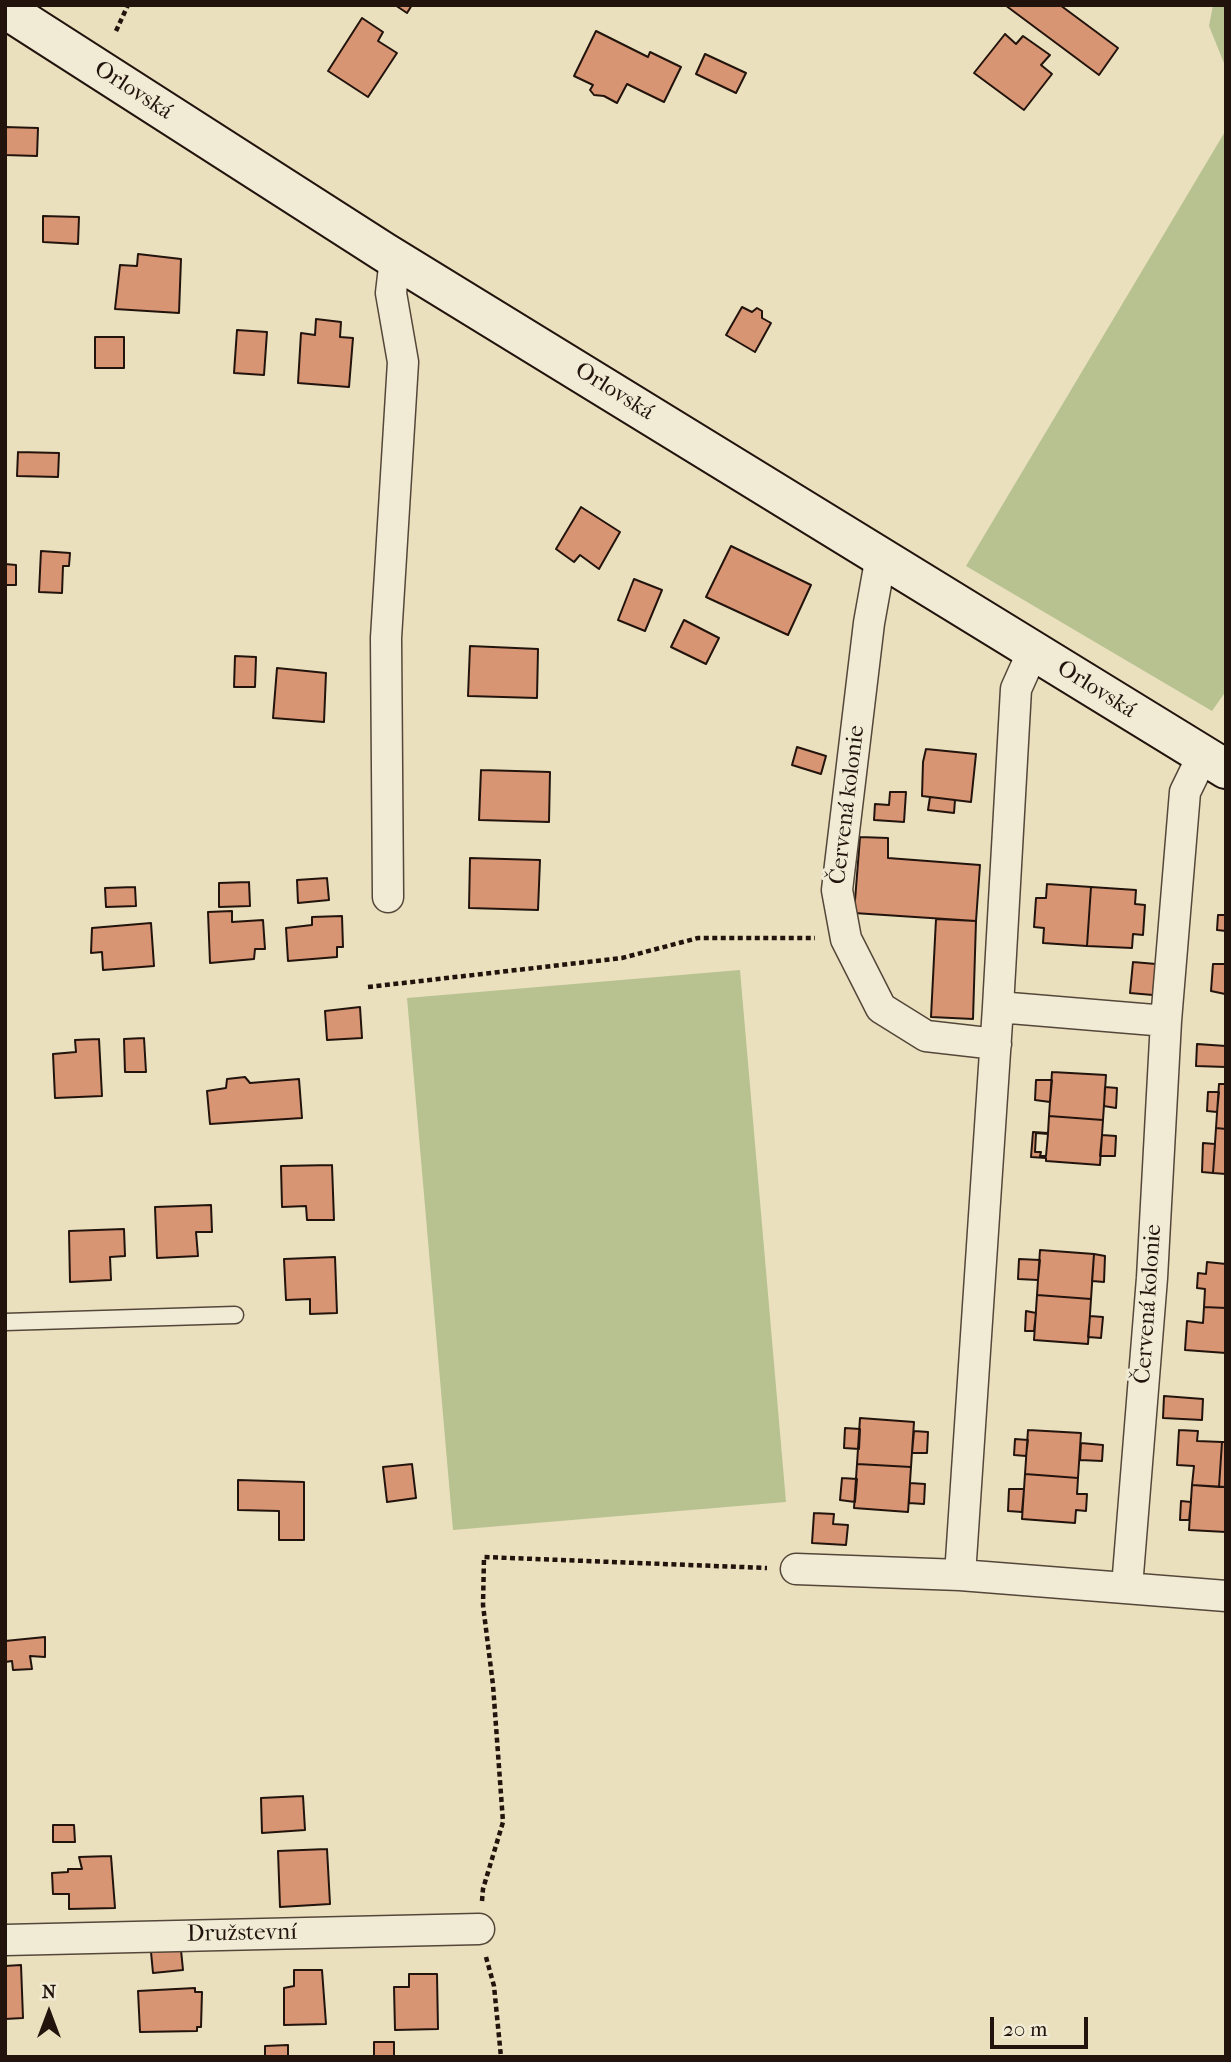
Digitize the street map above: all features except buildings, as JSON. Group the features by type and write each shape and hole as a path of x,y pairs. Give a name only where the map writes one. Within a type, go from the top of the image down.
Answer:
{"main road":[{"name":"Orlovská","path":"5,9 395,258 1214,762"}],"street":[{"path":"388,897 386,638 403,362 391,293 395,258"},
{"name":"Červená kolonie","path":"881,556 869,624 836,890 846,939 881,1008 926,1036 996,1044"},
{"path":"960,1575 996,1044 1016,689 1033,651"},
{"name":"Červená kolonie","path":"1127,1587 1152,1278 1166,1021 1185,792 1214,762"},
{"path":"998,1007 1166,1021"},
{"path":"796,1569 960,1575 1226,1596"},
{"name":"Družstevní","path":"5,1940 479,1928"}],"lane":[{"path":"5,1322 235,1315"}],"path":[{"path":"116,31 128,5"},
{"path":"368,986 622,958 698,938 846,939"},
{"path":"501,2057 494,1986 479,1928 483,1889 503,1822 493,1685 483,1605 484,1557 796,1569"}],"green space":[{"path":"1213,5 1226,5 1226,68 1209,26"},
{"path":"1226,130 1226,691 1212,711 966,566"},
{"path":"740,970 786,1502 453,1530 407,998"}]}
